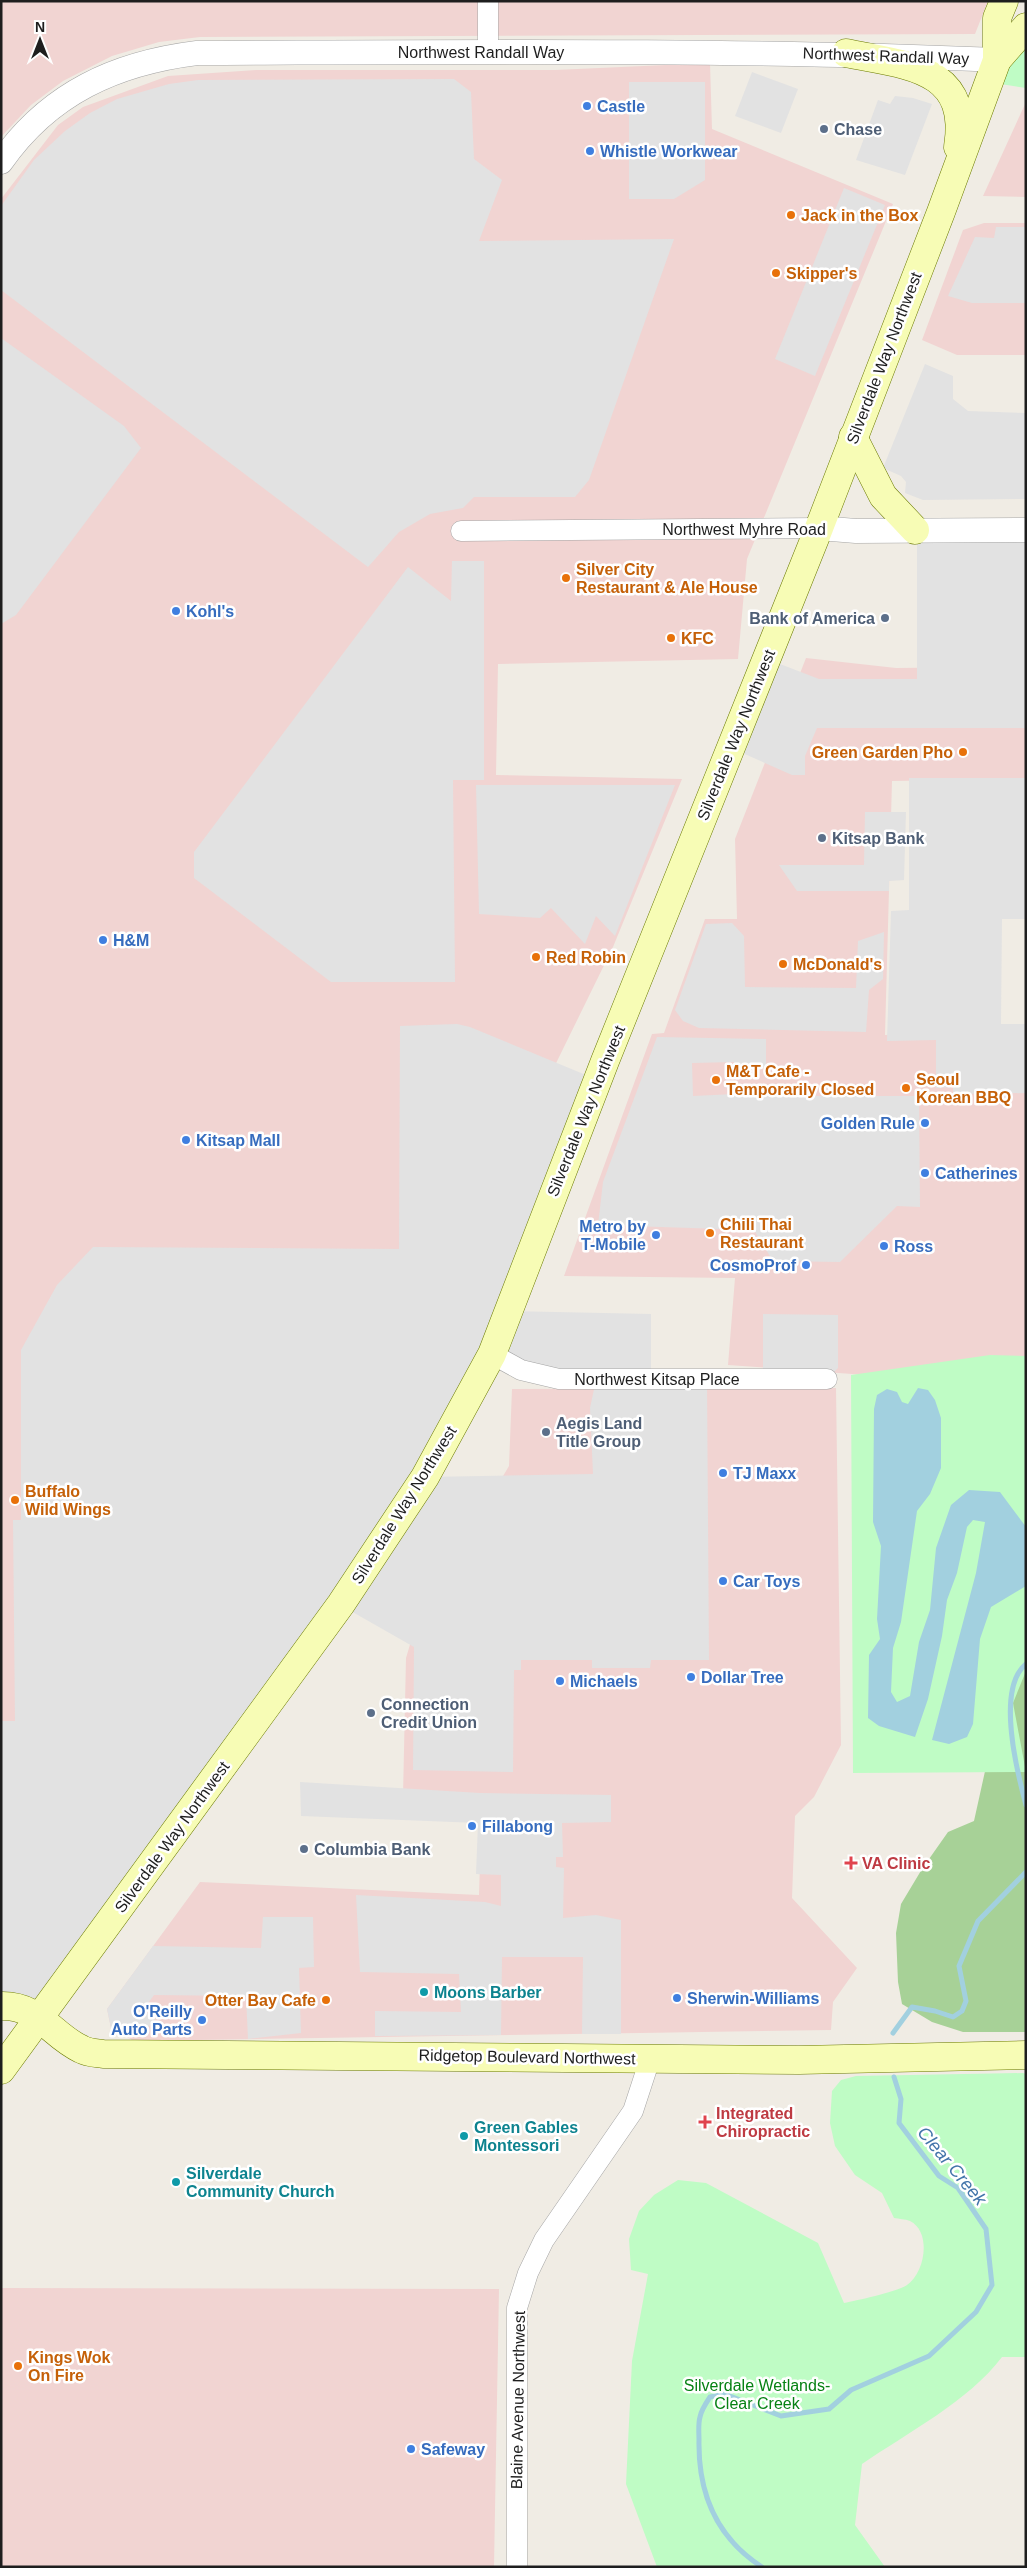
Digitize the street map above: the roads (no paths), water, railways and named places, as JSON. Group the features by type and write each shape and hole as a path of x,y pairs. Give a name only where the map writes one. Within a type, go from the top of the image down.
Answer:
{"main road":[{"name":"Silverdale Way Northwest","path":"1,2070 341,1604 426,1477 492,1354 605,1060 819,528 954,174 997,60 998,18 1004,1"},
{"name":"Silverdale Way Northwest","path":"997,60 1026,27"},
{"path":"846,53 920,70 934,75 943,83 955,104 960,127 954,174"},
{"path":"853,437 883,496 916,530"},
{"name":"Ridgetop Boulevard Northwest","path":"1,2006 20,2008 40,2017 80,2049 104,2054 472,2055 798,2060 1026,2055"}],"street":[{"path":"488,1 488,52"},
{"name":"Northwest Randall Way","path":"1,162 27,128 73,92 105,76 143,62 197,53 846,53 997,60"},
{"name":"Northwest Myhre Road","path":"461,531 819,528 856,531 1026,530"},
{"name":"Northwest Kitsap Place","path":"492,1354 521,1370 559,1378 827,1379"},
{"name":"Blaine Avenue Northwest","path":"517,2567 517,2308 528,2273 544,2240 633,2111 650,2059"}],"water":[{"path":"918,1388 928,1390 935,1400 941,1418 941,1468 930,1494 917,1511 901,1622 893,1648 891,1692 897,1702 910,1696 919,1642 930,1610 936,1548 951,1505 969,1490 1000,1492 1026,1527 1026,1586 991,1607 980,1639 973,1724 967,1737 949,1744 932,1740 976,1573 985,1522 973,1520 967,1527 957,1573 947,1600 942,1636 928,1699 915,1737 879,1726 868,1718 869,1655 880,1639 877,1619 881,1546 873,1522 874,1409 877,1395 887,1389 897,1392 902,1402 908,1404"}],"waterway":[{"name":"Clear Creek","path":"1026,1664 1017,1676 1012,1692 1010,1710 1014,1752 1026,1805"},
{"name":"Clear Creek","path":"893,2033 912,2007 935,2011 953,2017 962,2011 966,2001 959,1966 978,1921 1026,1872"},
{"name":"Clear Creek","path":"762,2567 746,2555 722,2528 713,2513 707,2496 702,2478 699,2420 701,2412 710,2397 725,2394 781,2416 829,2409 851,2390 929,2356 976,2312 992,2285 986,2229 958,2188 939,2176 899,2123 901,2099 894,2077"}],"place":[{"name":"Castle","path":"587,106"},
{"name":"Chase","path":"824,129"},
{"name":"Whistle Workwear","path":"590,151"},
{"name":"Jack in the Box","path":"791,215"},
{"name":"Skipper's","path":"776,273"},
{"name":"Silver City Restaurant & Ale House","path":"566,578"},
{"name":"Kohl's","path":"176,611"},
{"name":"Bank of America","path":"885,618"},
{"name":"KFC","path":"671,638"},
{"name":"Green Garden Pho","path":"963,752"},
{"name":"Kitsap Bank","path":"822,838"},
{"name":"H&M","path":"103,940"},
{"name":"Red Robin","path":"536,957"},
{"name":"McDonald's","path":"783,964"},
{"name":"M&T Cafe - Temporarily Closed","path":"716,1080"},
{"name":"Seoul Korean BBQ","path":"906,1088"},
{"name":"Golden Rule","path":"925,1123"},
{"name":"Kitsap Mall","path":"186,1140"},
{"name":"Catherines","path":"925,1173"},
{"name":"Chili Thai Restaurant","path":"710,1233"},
{"name":"Metro by T-Mobile","path":"656,1235"},
{"name":"Ross","path":"884,1246"},
{"name":"CosmoProf","path":"806,1265"},
{"name":"Aegis Land Title Group","path":"546,1432"},
{"name":"TJ Maxx","path":"723,1473"},
{"name":"Buffalo Wild Wings","path":"15,1500"},
{"name":"Car Toys","path":"723,1581"},
{"name":"Dollar Tree","path":"691,1677"},
{"name":"Michaels","path":"560,1681"},
{"name":"Connection Credit Union","path":"371,1713"},
{"name":"Fillabong","path":"472,1826"},
{"name":"Columbia Bank","path":"304,1849"},
{"name":"VA Clinic","path":"851,1863"},
{"name":"Moons Barber","path":"424,1992"},
{"name":"Sherwin-Williams","path":"677,1998"},
{"name":"Otter Bay Cafe","path":"326,2000"},
{"name":"O'Reilly Auto Parts","path":"202,2020"},
{"name":"Integrated Chiropractic","path":"705,2122"},
{"name":"Green Gables Montessori","path":"464,2136"},
{"name":"Silverdale Community Church","path":"176,2182"},
{"name":"Kings Wok On Fire","path":"18,2366"},
{"name":"Safeway","path":"411,2449"}],"park label":[{"name":"Silverdale Wetlands- Clear Creek","path":"757,2394"}]}
